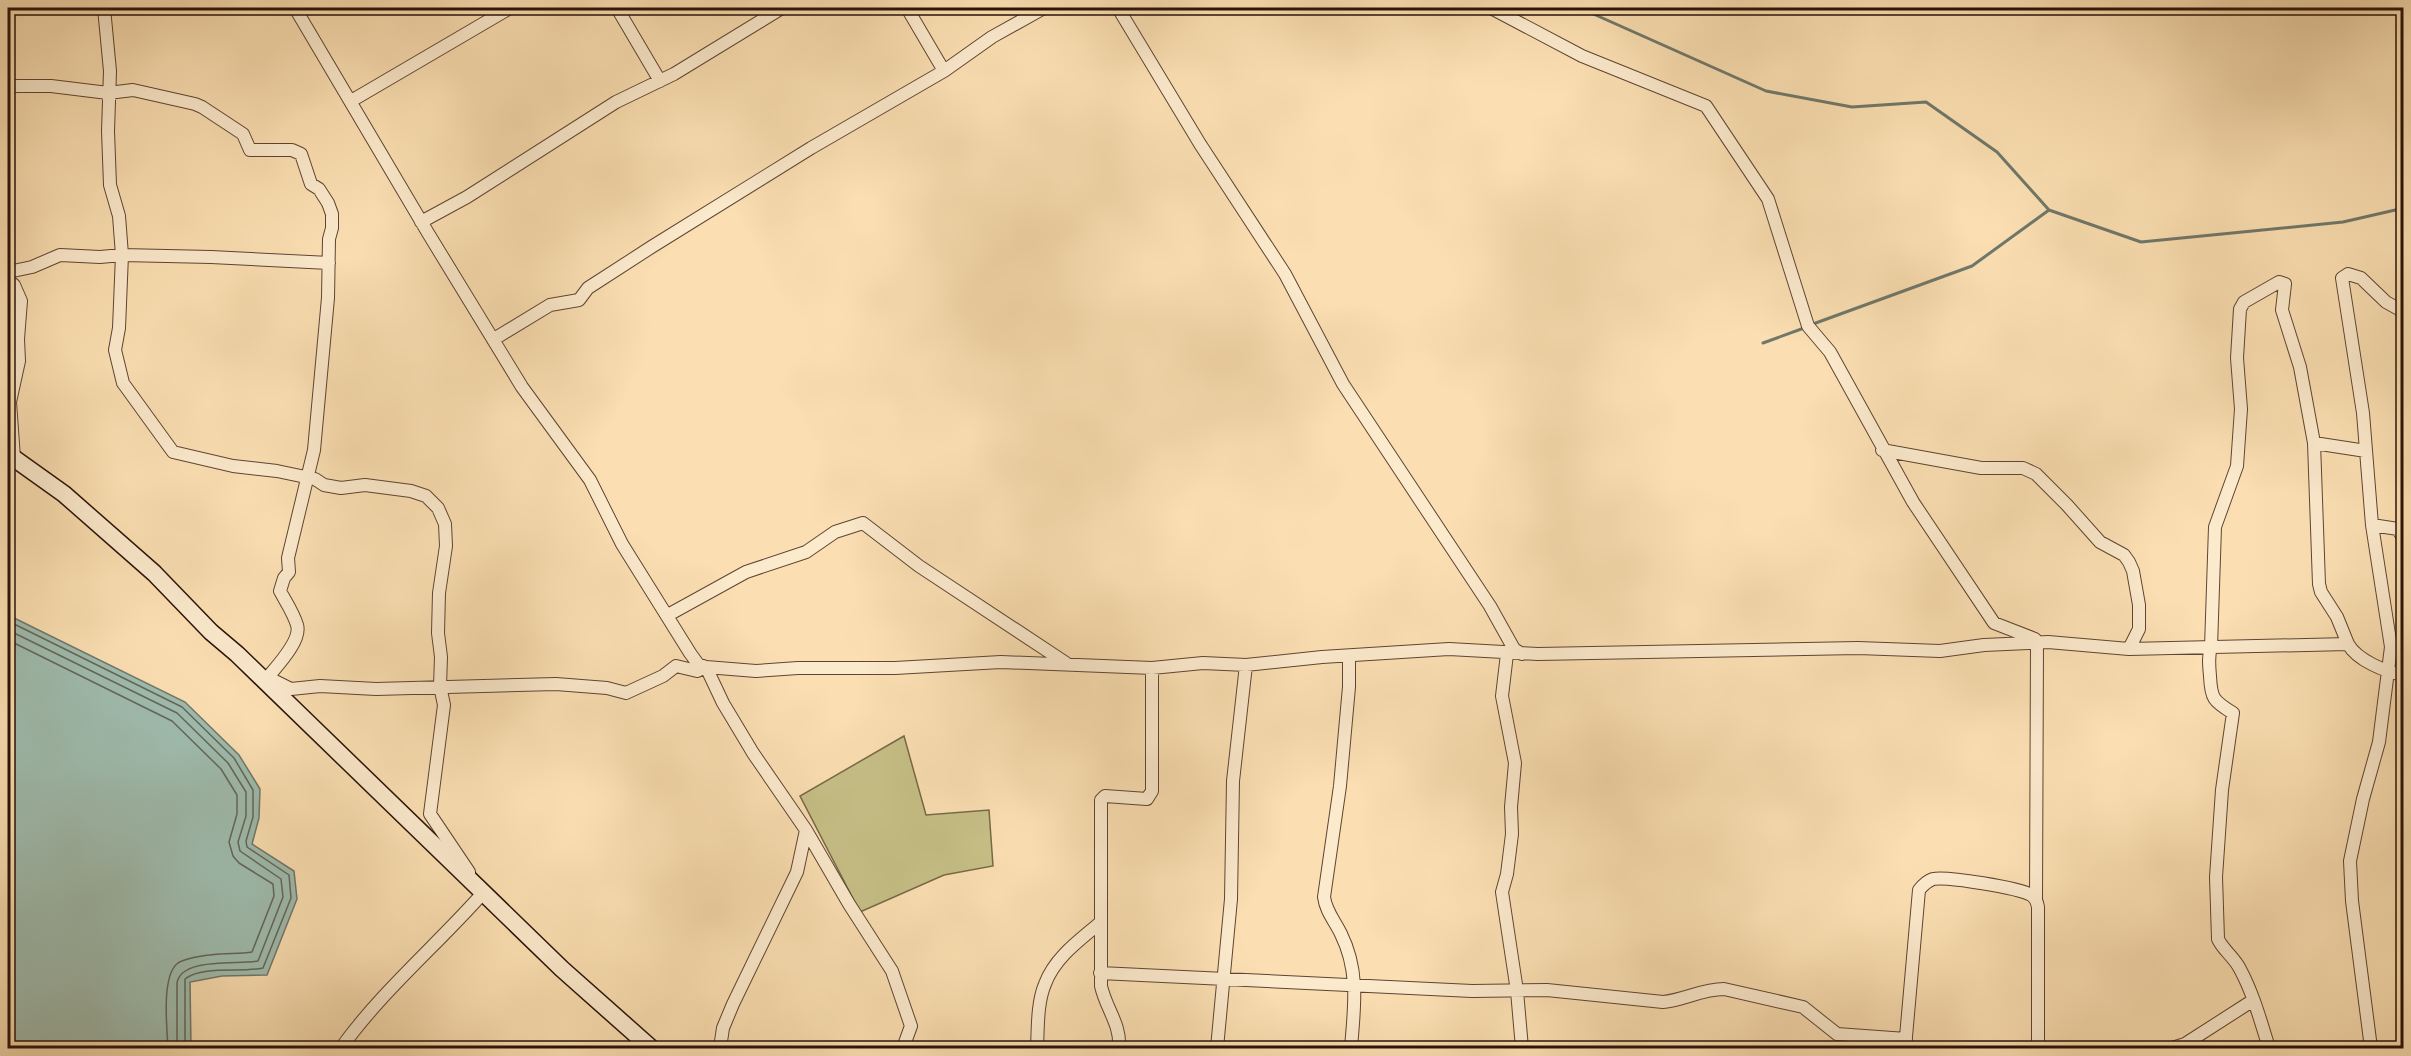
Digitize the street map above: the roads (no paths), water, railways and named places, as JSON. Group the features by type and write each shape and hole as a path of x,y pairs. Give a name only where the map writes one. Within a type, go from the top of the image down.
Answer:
{"street":[{"path":"104,8 110,71 108,93 110,185 119,216 122,255 119,327 115,350 123,383 168,447 180,455 245,468 277,471 315,479 324,485 341,488 365,485 411,491 426,496 438,508 445,524 446,546 439,592 440,686 444,705 430,814 483,893"},
{"path":"295,8 522,387 590,480 622,544 698,664 706,667 756,671 798,668 816,670 896,669 980,663 1066,663 1152,668 1203,663 1246,665 1273,661 1449,649 1522,654 1858,648 1940,651 1984,645 2043,642 2128,649 2348,644"},
{"path":"351,101 510,8"},
{"path":"617,8 660,81"},
{"path":"907,8 944,71"},
{"path":"494,339 550,305 579,300 588,288 653,246 811,148 944,71 992,38 1044,8"},
{"path":"1118,8 1200,144 1285,274 1343,384 1490,606 1514,649 1522,654"},
{"path":"1491,8 1582,56 1706,106 1768,199 1808,326 1830,352 1882,450 1919,511 1987,616 2005,630 2043,642"},
{"path":"422,222 475,192 616,102 660,81 775,9"},
{"path":"8,86 51,86 108,93 133,90 195,104 243,134 250,150 291,150 301,154 311,184 319,189 332,214 314,450 288,558 289,572 284,578 280,591 298,626 298,633 267,680"},
{"path":"8,272 32,267 60,255 211,257 329,263"},
{"path":"2371,1048 2352,901 2350,861 2362,799 2379,742 2391,646 2372,525 2363,413 2342,278 2348,274 2361,278 2386,302 2403,312"},
{"path":"8,280 14,285 21,301 19,361 10,402 11,456 64,494 154,573 211,632 267,680 562,969 651,1048"},
{"path":"2269,1048 2234,958 2218,939 2216,877 2222,790 2233,713 2218,704 2210,692 2208,656 2211,647 2215,527 2237,466 2241,409 2237,358 2240,309 2244,303 2279,282 2285,284 2282,310 2300,367 2314,442 2319,584 2353,654 2388,673 2403,675"},
{"path":"2314,442 2366,451"},
{"path":"1882,450 1981,468 2023,468 2036,474 2100,542 2124,555 2129,562 2139,605 2139,629 2128,649"},
{"path":"668,615 746,572 806,552 835,532 863,523 919,566 1066,663"},
{"path":"2372,525 2398,529 2403,540"},
{"path":"2038,1048 2038,907 2036,900 2043,642"},
{"path":"1507,654 1502,696 1515,763 1510,807 1512,834 1507,874 1502,892 1517,991 1522,1048"},
{"path":"1349,657 1349,687 1340,786 1324,897 1325,908 1342,935 1356,985 1351,1048"},
{"path":"1220,1047 1223,978 1231,899 1233,781 1246,665"},
{"path":"267,680 291,688 320,686 376,689 556,684 607,688 626,693 663,676 674,667 697,671 706,667"},
{"path":"706,667 723,703 753,753 806,830 849,904 892,971 911,1026 903,1048"},
{"path":"1119,1048 1118,1027 1104,999 1100,973 1101,800 1105,796 1147,799 1152,791 1152,668"},
{"path":"720,1048 723,1028 733,1004 797,872 806,830"},
{"path":"1100,973 1472,991 1572,991 1663,1002 1711,989 1735,990 1803,1007 1837,1034 1906,1044 1919,890 1926,882 1935,878 1956,879 2025,893 2036,900"},
{"path":"341,1048 422,955 458,922 483,893"},
{"path":"1037,1048 1045,984 1055,966 1069,949 1101,922"},
{"path":"2172,1048 2185,1044 2252,1001"}],"water":[{"path":"8,615 185,702 239,755 260,789 259,818 252,844 294,871 297,899 267,975 222,976 190,982 191,1048 8,1048"}],"waterway":[{"path":"1580,8 1766,91 1852,107 1926,102 1997,152 2049,210 2141,242 2343,222 2404,208"},
{"path":"1813,324 1972,266 2049,210"},
{"path":"1763,343 1804,328"}]}
